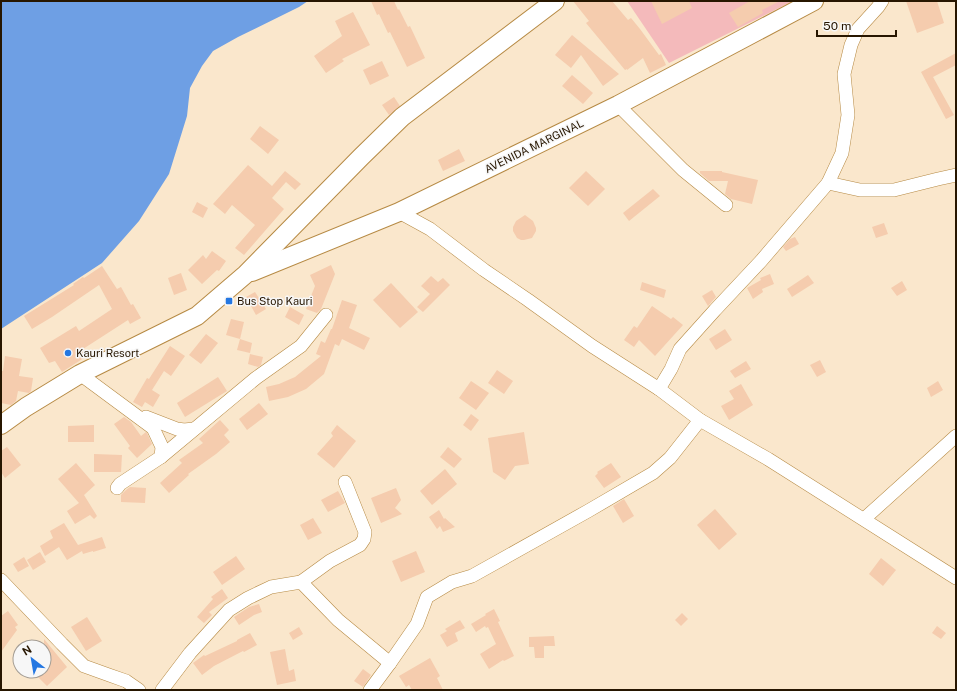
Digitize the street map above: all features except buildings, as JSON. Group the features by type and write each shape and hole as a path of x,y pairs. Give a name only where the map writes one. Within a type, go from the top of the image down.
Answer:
{"street":[{"name":"AVENIDA MARGINAL","path":"1,425 26,407 80,374 197,316 246,274 402,117 555,1"},
{"name":"AVENIDA MARGINAL","path":"246,274 399,212 618,105 814,1"},
{"path":"659,389 680,349 762,261 828,183 842,153 848,115 844,74 851,45 858,29 882,1"},
{"path":"618,105 683,170 726,205"},
{"path":"828,183 860,190 894,190 956,175"},
{"path":"399,212 430,229 484,270 592,346 659,389 700,420 768,459 956,578"},
{"path":"116,488 161,457 256,378 301,346 326,315"},
{"path":"80,374 153,428 162,447 161,457"},
{"path":"131,412 177,429 194,429"},
{"path":"370,690 417,624 426,597 452,582 472,576 653,473 670,458 700,420"},
{"path":"864,519 956,436"},
{"path":"162,690 190,653 229,610 248,598 271,587 301,582 330,561 360,545 364,539 365,532 345,482"},
{"path":"1,580 84,666 126,681 139,690"},
{"path":"301,582 338,620 390,663"}],"shaded area":[{"path":"627,1 793,1 669,63"}],"water":[{"path":"1,1 308,1 213,51 202,66 190,88 187,116 169,174 139,221 102,263 1,329"}],"place":[{"name":"Bus Stop Kauri","path":"229,301"},
{"name":"Kauri Resort","path":"68,353"}]}
